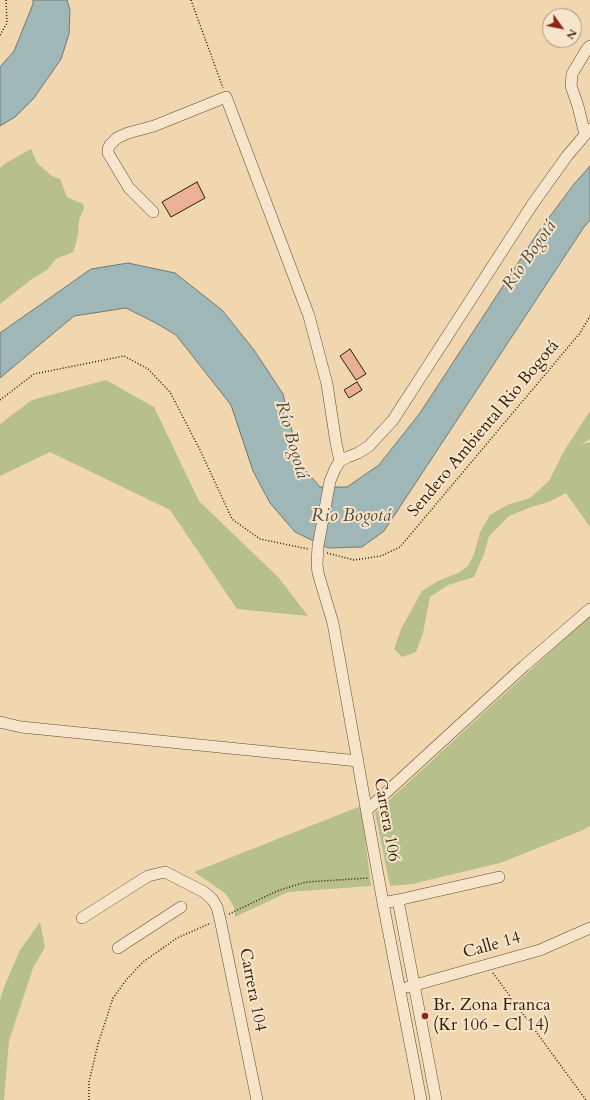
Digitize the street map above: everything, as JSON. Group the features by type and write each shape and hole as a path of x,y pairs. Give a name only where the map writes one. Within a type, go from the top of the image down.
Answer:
{"street":[{"path":"153,212 129,188 108,153 110,144 117,138 128,133 154,126 226,97 309,316 327,384 340,462 369,446 392,420 532,205 567,156 587,132 571,86 572,74 590,46"},
{"name":"Carrera 106","path":"340,462 330,481 317,548 318,573 333,623 378,878 421,1100"},
{"path":"367,810 524,666 590,609"},
{"path":"0,722 21,726 358,761"},
{"name":"Carrera 104","path":"82,918 148,876 165,872 204,892 212,899 217,907 220,919 257,1100"},
{"path":"383,903 499,878"},
{"path":"398,900 436,1100"},
{"path":"118,948 182,907"},
{"name":"Calle 14","path":"400,990 540,950 590,928"}],"path":[{"path":"0,35 7,23 6,0"},
{"path":"191,0 226,97"},
{"name":"Sendero Ambiental Rio Bogotá","path":"0,400 34,374 124,356 148,369 170,392 201,452 232,519 260,539 317,548 354,560 381,556 400,547 580,333 590,316"},
{"path":"89,1100 90,1082 98,1044 113,998 143,962 177,938 277,891 306,882 378,878"},
{"path":"487,965 586,1100"}],"green space":[{"path":"31,149 37,163 52,176 60,179 67,197 83,204 84,208 79,220 78,234 73,252 56,259 47,270 32,279 0,304 0,168"},
{"path":"106,380 154,407 199,501 279,578 308,616 237,609 170,510 50,452 0,476 0,424 32,400"},
{"path":"590,411 590,439 580,445 590,442 590,527 566,493 549,502 531,507 509,516 489,536 484,554 474,577 448,585 430,597 423,633 416,652 402,657 394,649 401,629 422,591 438,581 458,573 468,566 474,554 480,532 490,515 507,505 530,498 549,481 564,451"},
{"path":"590,615 590,826 500,863 412,884 390,886 375,813"},
{"path":"361,806 371,886 288,892 235,917 234,907 226,894 194,872"},
{"path":"40,922 45,947 33,968 9,1041 4,1100 0,1100 0,1000 20,950"}],"water":[{"path":"33,0 67,0 70,10 69,34 61,59 34,98 15,117 0,126 0,67 14,51 33,4"},
{"name":"Rio Bogotá","path":"590,166 590,220 384,531 362,547 328,548 295,532 270,503 253,471 231,405 176,335 126,308 74,316 0,378 0,333 91,269 128,263 175,273 222,310 254,350 283,394 300,464 320,487 347,487 379,465 420,413 537,234 574,184"}],"building":[{"path":"197,182 205,198 171,217 162,202"},
{"path":"350,349 366,374 356,380 340,356"},
{"path":"357,382 362,390 349,398 344,390"}],"place":[{"name":"Br. Zona Franca (Kr 106 - Cl 14)","path":"425,1016"}],"water label":[{"name":"Río Bogotá","path":"530,256"},
{"name":"Río Bogotá","path":"291,440"}]}
